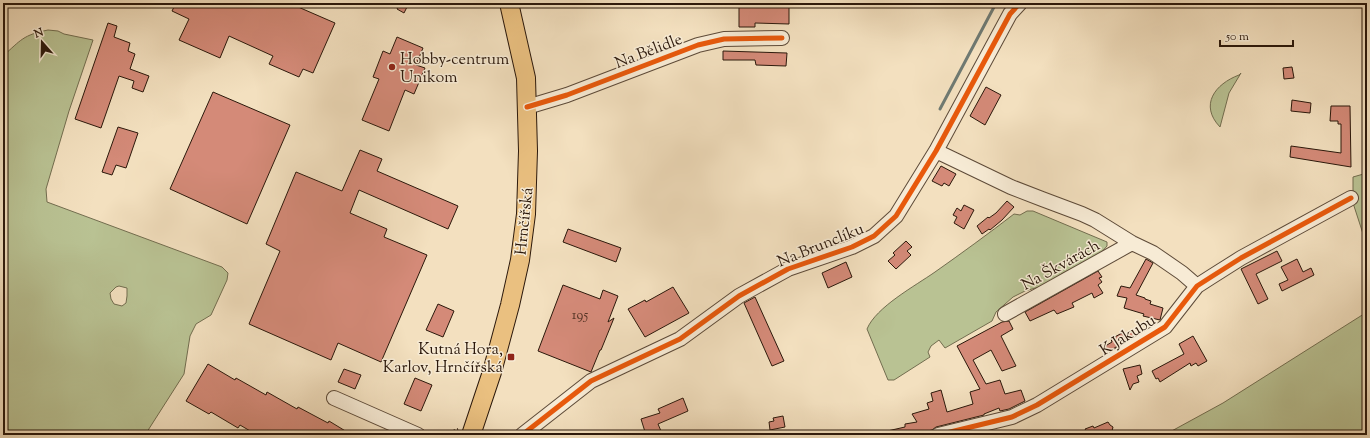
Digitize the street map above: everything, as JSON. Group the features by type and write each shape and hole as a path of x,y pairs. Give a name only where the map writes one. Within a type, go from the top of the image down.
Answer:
{"main road":[{"name":"Hrnčířská","path":"465,432 492,372 502,339 520,260 526,214 528,151 526,78 509,3"}],"street":[{"name":"Na Brunclíku","path":"522,435 591,381 680,339 739,296 788,269 852,247 874,236 896,216 936,151 1010,14 1020,3"},
{"name":"Na Bělidle","path":"527,107 567,95 698,45 724,39 782,38"},
{"path":"936,151 1011,187 1082,214 1152,254 1182,273 1197,286"},
{"name":"K Jakubu","path":"938,435 1012,417 1037,405 1165,327 1197,286 1241,258 1351,198"},
{"name":"Na Škvárách","path":"1005,314 1132,243"},
{"path":"334,398 421,432"}],"path":[{"path":"421,432 465,432"}],"green space":[{"path":"48,30 93,40 69,111 46,189 47,202 222,267 228,273 227,280 211,315 196,324 190,336 184,374 145,435 3,435 3,56 28,36","holes":["119,286 127,288 126,303 122,306 114,304 110,293"]},
{"path":"1241,73 1229,93 1220,127 1214,119 1210,103 1217,90 1223,84"},
{"path":"1367,173 1367,246 1353,203 1353,177"},
{"path":"1027,211 1033,211 1107,242 1107,246 1098,256 1063,273 1039,287 1025,291 1013,297 996,312 992,321 945,348 939,340 931,346 928,352 930,357 894,380 888,380 867,329 872,321 887,305 945,265 1014,214 1020,215"},
{"path":"1367,312 1367,435 1171,435 1168,433 1223,403"}],"building":[{"path":"176,3 289,3 335,23 313,73 303,69 299,77 269,64 273,56 229,36 220,58 179,40 189,19 172,11"},
{"path":"400,3 408,5 404,13 397,9"},
{"path":"781,3 788,3 789,24 755,23 755,27 739,27 739,5 780,7"},
{"path":"108,23 117,26 114,37 130,43 128,51 135,54 130,69 149,76 143,92 132,88 134,81 119,76 101,128 75,119"},
{"path":"397,37 423,48 416,65 425,68 414,94 405,90 389,131 362,120 379,79 373,77 383,51 390,54"},
{"path":"723,51 787,53 786,66 756,65 755,60 723,60"},
{"path":"1292,67 1294,78 1284,79 1283,68"},
{"path":"986,87 1001,95 985,125 970,116"},
{"path":"213,92 290,125 247,224 170,189"},
{"path":"1292,100 1311,103 1310,113 1291,111"},
{"path":"1331,106 1350,106 1351,167 1290,157 1291,146 1341,153 1341,124 1338,124 1338,121 1330,121"},
{"path":"118,127 138,133 126,168 116,165 112,175 102,172"},
{"path":"360,150 382,159 377,171 458,206 448,229 359,190 350,213 387,229 384,237 427,255 381,362 338,343 331,360 249,324 280,251 266,244 296,172 342,191"},
{"path":"941,166 956,174 949,186 944,183 942,186 932,181"},
{"path":"1007,201 1014,207 1002,220 990,230 989,229 982,234 977,226 988,217 989,218 996,213"},
{"path":"964,205 974,210 964,229 954,223 957,217 953,215 957,208 961,211"},
{"path":"568,229 621,248 616,262 563,242"},
{"path":"906,241 912,247 907,251 911,255 896,269 888,261 895,255 893,253"},
{"path":"1277,251 1282,261 1256,274 1268,299 1258,304 1241,269"},
{"path":"1146,259 1153,263 1136,295 1151,301 1150,304 1163,308 1160,320 1143,316 1144,314 1124,308 1127,298 1117,296 1121,286 1130,288"},
{"path":"1297,259 1303,272 1311,268 1314,275 1282,291 1279,284 1288,280 1281,267"},
{"path":"846,262 852,277 828,288 822,273"},
{"path":"1098,271 1102,277 1099,278 1102,282 1098,285 1103,293 1094,298 1092,293 1072,303 1074,307 1057,314 1054,310 1030,321 1025,312"},
{"path":"563,285 600,299 603,290 618,296 608,322 614,318 591,372 538,351"},
{"path":"673,287 689,313 645,337 628,309 645,300 646,302"},
{"path":"755,297 784,361 772,366 744,303"},
{"path":"438,304 454,311 443,337 426,330"},
{"path":"1009,321 1013,329 1001,336 1016,366 1002,371 991,350 973,360 986,384 1000,380 1005,394 1021,390 1025,401 1009,409 1000,411 999,408 984,415 936,427 932,430 909,435 884,435 883,432 905,427 905,424 917,422 912,414 929,409 927,403 933,401 931,393 941,390 947,412 973,404 970,392 980,389 957,346 1002,322"},
{"path":"1131,332 1135,335 1105,354 1102,348 1112,342 1111,339 1122,333 1124,336"},
{"path":"1193,336 1207,361 1198,366 1196,363 1191,366 1190,363 1160,382 1158,378 1156,379 1152,371 1184,354 1179,344"},
{"path":"208,364 235,380 236,378 266,395 267,392 297,409 298,407 328,423 329,421 352,435 257,435 240,425 238,428 211,412 209,414 186,401"},
{"path":"1140,365 1142,374 1137,376 1139,382 1133,384 1130,390 1123,369"},
{"path":"344,369 361,375 355,389 338,382"},
{"path":"415,378 432,385 421,411 404,404"},
{"path":"683,398 688,411 658,424 661,431 659,432 660,435 646,435 641,419 660,413 658,409"},
{"path":"783,416 785,427 770,430 769,422 774,421 773,418"},
{"path":"1108,422 1113,427 1112,431 1114,435 1077,435 1086,431 1085,429 1093,426 1094,428"}],"waterway":[{"path":"940,109 994,7 998,3"}],"cycle path":[{"path":"522,435 591,381 680,339 739,296 788,269 852,247 874,236 896,216 936,151 1010,14 1020,3"},
{"path":"527,107 567,95 698,45 724,39 782,38"},
{"path":"938,435 1012,417 1037,405 1165,327 1197,286 1241,258 1351,198"}],"place":[{"name":"Hobby-centrum Unikom","path":"392,67"},
{"name":"Kutná Hora, Karlov, Hrnčířská","path":"511,357"}]}
